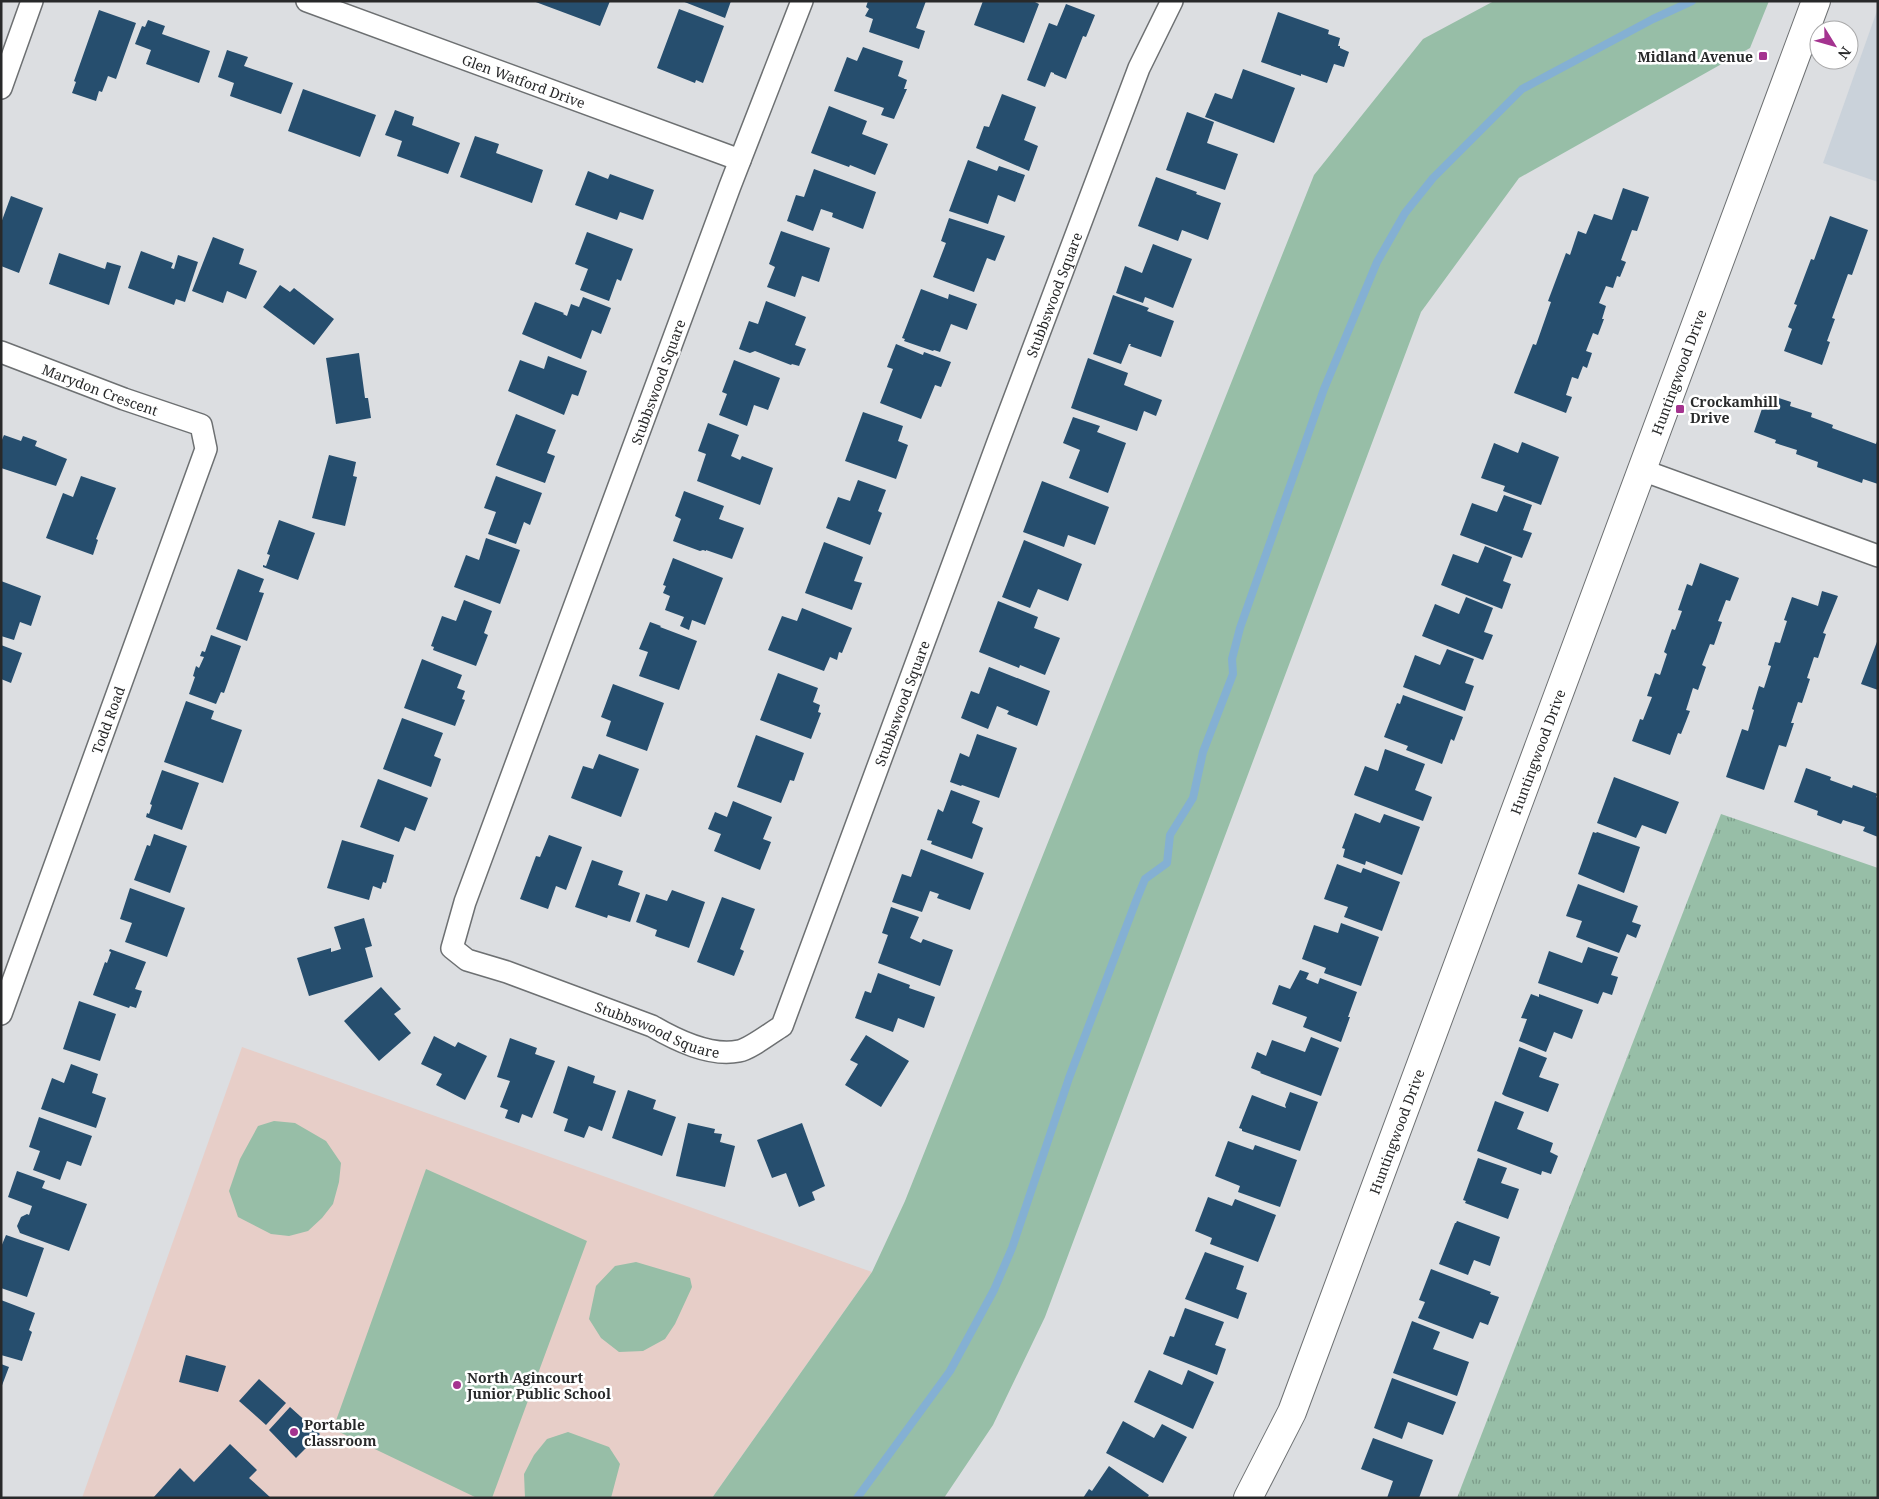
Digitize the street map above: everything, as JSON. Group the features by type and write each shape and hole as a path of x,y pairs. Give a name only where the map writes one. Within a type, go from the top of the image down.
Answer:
{"street":[{"path":"1,88 32,1"},
{"name":"Glen Watford Drive","path":"307,1 740,160"},
{"name":"Stubbswood Square","path":"802,1 740,160 465,902 452,948 467,960 507,972 652,1026 672,1038 698,1048 721,1051 740,1051 782,1026 1136,77 1172,1"},
{"name":"Huntingwood Drive","path":"1248,1498 1292,1412 1816,1"},
{"name":"Marydon Crescent","path":"1,352 124,399 201,425"},
{"name":"Todd Road","path":"1,1014 206,450 201,425"},
{"path":"1642,470 1878,556"}],"shaded area":[{"path":"1878,8 1878,182 1823,163 1856,70 1859,70 1859,62"},
{"name":"North Agincourt Junior Public School","path":"242,1047 872,1272 712,1498 82,1498"}],"green space":[{"path":"1494,1 1769,1 1750,48 1519,178 1421,312 1045,1317 993,1425 944,1498 712,1498 872,1272 905,1201 1314,175 1423,39"},
{"path":"1721,814 1878,868 1878,1498 1457,1498"},
{"path":"274,1121 295,1123 326,1141 341,1163 339,1182 333,1204 308,1231 289,1236 271,1234 238,1217 229,1191 240,1159 258,1126"},
{"path":"426,1169 587,1241 492,1498 477,1498 333,1429"},
{"path":"636,1262 690,1278 692,1287 675,1324 665,1339 643,1351 619,1352 601,1338 589,1319 596,1286 615,1266"},
{"path":"568,1432 609,1447 620,1464 611,1498 525,1498 524,1474 534,1455 547,1439"}],"building":[{"path":"533,1 610,1 600,26"},
{"path":"682,1 731,1 725,18"},
{"path":"868,1 926,1 916,28 925,31 919,49 869,32 873,19 865,16 869,9 866,7"},
{"path":"983,1 1033,1 1039,4 1024,43 974,25"},
{"path":"1066,4 1095,15 1086,37 1083,36 1066,79 1051,72 1045,87 1027,80 1049,23 1057,26"},
{"path":"679,9 724,26 703,83 696,80 695,83 657,68"},
{"path":"99,10 136,23 116,79 108,76 102,92 99,91 96,101 72,93 76,82 74,81"},
{"path":"1278,12 1329,30 1328,34 1340,38 1338,46 1349,52 1344,67 1334,64 1327,83 1261,62"},
{"path":"148,20 165,26 162,34 210,51 199,83 146,64 151,50 135,44 142,26 145,27"},
{"path":"863,47 903,61 898,76 907,80 904,89 907,89 894,119 881,115 884,108 834,91 847,57 857,61"},
{"path":"227,50 248,57 244,66 293,83 281,114 230,96 234,83 218,77"},
{"path":"1243,69 1295,88 1274,143 1205,117 1215,93 1232,99"},
{"path":"303,89 376,115 360,157 288,131"},
{"path":"1002,94 1036,107 1024,140 1038,146 1029,171 976,148 984,126 989,127"},
{"path":"829,106 867,121 862,134 888,144 875,175 811,153"},
{"path":"395,110 414,117 412,125 460,143 448,174 397,156 402,141 385,135"},
{"path":"1187,112 1214,122 1207,143 1238,154 1225,190 1166,170"},
{"path":"475,136 499,144 496,153 543,170 532,203 460,177"},
{"path":"968,160 997,171 999,166 1025,175 1015,202 998,195 988,224 949,211"},
{"path":"814,169 876,192 863,229 832,217 833,213 821,209 813,231 787,221 796,195 804,197"},
{"path":"588,171 608,179 610,174 654,190 643,220 620,212 617,220 575,205"},
{"path":"1156,177 1221,203 1208,240 1182,230 1178,241 1138,226"},
{"path":"1623,188 1649,197 1637,231 1632,230 1621,260 1626,262 1620,277 1617,276 1613,288 1606,286 1599,303 1606,306 1602,319 1604,319 1598,335 1593,333 1586,351 1592,353 1587,368 1583,366 1578,379 1572,377 1566,395 1572,397 1566,413 1514,393 1533,344 1536,345 1551,302 1548,301 1566,253 1570,255 1578,231 1586,234 1594,214 1612,220"},
{"path":"11,196 43,208 19,273 1,266 1,223"},
{"path":"1830,216 1868,230 1852,275 1848,274 1832,318 1835,319 1827,341 1830,342 1822,365 1784,351 1792,329 1788,327 1797,305 1794,304 1811,259 1814,260"},
{"path":"949,218 1005,236 995,261 987,258 974,292 933,277 946,243 941,241"},
{"path":"781,231 830,248 819,282 802,276 795,297 767,287 775,267 769,264"},
{"path":"587,232 633,249 621,281 617,279 609,301 580,290 588,269 575,264"},
{"path":"213,237 244,249 239,264 257,271 246,299 227,291 223,303 192,291"},
{"path":"1153,244 1192,259 1173,308 1145,297 1143,303 1116,293 1125,266 1142,273"},
{"path":"141,251 173,263 171,268 174,269 178,255 198,262 185,302 176,299 174,305 128,288"},
{"path":"59,253 105,269 107,262 121,266 109,305 49,284"},
{"path":"280,285 290,292 294,288 334,319 314,345 263,307"},
{"path":"921,289 948,299 949,294 977,304 967,330 951,324 940,352 904,341 905,339 902,338"},
{"path":"1113,295 1149,308 1147,311 1174,321 1161,357 1130,346 1131,344 1129,344 1121,364 1093,354"},
{"path":"583,297 611,308 601,334 592,330 581,359 522,334 535,302 564,313 567,316 571,304 579,307"},
{"path":"766,301 806,317 795,345 806,349 799,366 791,365 755,351 750,353 739,349 749,321 758,324"},
{"path":"896,344 923,355 924,352 951,362 941,387 935,385 921,419 880,403 893,369 887,367"},
{"path":"359,353 365,398 368,398 371,418 336,424 326,358"},
{"path":"548,356 587,371 578,396 572,394 564,415 508,391 520,360 544,369"},
{"path":"1088,358 1128,373 1124,385 1162,400 1156,416 1144,411 1137,431 1071,408"},
{"path":"734,360 780,378 768,410 754,405 747,426 719,415 727,394 722,392"},
{"path":"1767,394 1791,402 1790,406 1812,413 1811,417 1833,425 1832,428 1876,444 1878,438 1878,484 1863,479 1862,483 1817,467 1818,462 1796,454 1797,450 1775,443 1776,440 1754,432"},
{"path":"863,412 903,426 898,441 908,445 896,479 845,461"},
{"path":"516,414 556,430 547,453 555,456 545,483 496,465"},
{"path":"1073,417 1100,426 1097,432 1126,443 1108,493 1069,478 1080,450 1063,443"},
{"path":"708,423 739,435 731,456 740,460 742,456 773,468 760,505 697,481 706,454 698,451"},
{"path":"4,435 21,441 23,436 37,441 35,446 67,459 56,486 1,468 1,442"},
{"path":"1522,442 1559,457 1541,505 1503,491 1505,486 1481,478 1494,443 1518,453"},
{"path":"329,455 356,462 353,476 357,477 345,526 312,518"},
{"path":"81,476 116,488 96,539 98,540 93,555 46,538 63,493 73,497"},
{"path":"496,476 542,493 530,525 524,522 516,544 488,534 496,512 484,508"},
{"path":"858,480 886,490 878,511 882,513 870,545 826,528 838,497 850,501"},
{"path":"1042,481 1109,507 1095,545 1068,535 1064,547 1023,532"},
{"path":"684,491 724,506 719,519 744,528 732,559 706,550 700,551 673,541 681,519 675,516"},
{"path":"1504,495 1532,505 1523,530 1532,533 1522,558 1460,535 1472,503 1497,512"},
{"path":"279,520 315,533 298,580 263,567 263,565 266,566 270,555 267,554"},
{"path":"486,538 520,550 500,604 454,587 466,555 479,560"},
{"path":"1024,540 1082,564 1068,601 1038,589 1030,608 1002,597"},
{"path":"824,542 863,557 854,581 862,583 852,610 805,593"},
{"path":"1485,546 1512,557 1503,581 1511,584 1502,609 1441,585 1453,554 1478,563"},
{"path":"673,558 723,578 705,625 692,620 689,630 680,626 684,617 665,610 670,596 663,593 666,586 663,585"},
{"path":"1700,563 1739,578 1730,601 1726,600 1718,621 1722,622 1714,645 1710,644 1702,665 1706,667 1698,690 1693,688 1686,710 1690,711 1681,734 1678,733 1670,755 1632,741 1640,719 1643,720 1652,697 1647,696 1655,673 1660,675 1667,654 1664,652 1672,629 1675,630 1682,611 1678,610 1687,584 1692,586"},
{"path":"238,569 264,579 259,592 264,593 247,641 216,629"},
{"path":"1,581 41,596 31,626 20,622 14,640 1,636"},
{"path":"1822,591 1838,596 1823,633 1826,634 1818,658 1814,657 1807,678 1810,679 1802,703 1798,702 1791,723 1794,723 1786,747 1779,745 1764,790 1726,777 1742,729 1748,731 1759,686 1764,688 1771,666 1768,665 1775,642 1780,643 1787,621 1784,620 1792,597 1818,606"},
{"path":"1466,597 1493,608 1484,632 1493,635 1483,660 1422,636 1435,604 1459,614"},
{"path":"464,600 492,611 484,633 488,635 476,666 433,650 434,647 431,646 442,616 456,621"},
{"path":"998,601 1038,617 1034,628 1060,638 1045,675 1020,665 1019,668 979,652"},
{"path":"802,608 852,628 842,653 839,652 837,660 830,657 824,671 768,650 782,616 797,621"},
{"path":"650,622 697,641 679,690 639,676 648,652 639,649"},
{"path":"211,635 241,646 224,693 221,692 216,704 189,694 195,677 193,676 196,666 199,668 204,657 200,656 202,651 205,652"},
{"path":"1878,639 1878,690 1861,684"},
{"path":"1,645 22,653 11,683 1,679"},
{"path":"1447,649 1474,659 1465,683 1474,686 1465,711 1403,687 1415,655 1440,665"},
{"path":"422,659 462,675 457,688 465,691 462,699 465,700 455,726 404,708"},
{"path":"989,667 1050,691 1037,726 1007,714 1009,711 997,706 988,729 961,718 971,691 979,694"},
{"path":"778,673 818,688 813,702 820,705 818,712 821,713 811,739 760,720"},
{"path":"613,684 664,703 647,751 606,736 611,721 601,717"},
{"path":"1403,695 1463,717 1454,741 1451,739 1442,764 1406,750 1408,746 1384,737 1397,703 1400,704"},
{"path":"186,701 214,711 211,719 242,730 223,783 164,762"},
{"path":"402,718 443,733 434,756 441,759 431,787 383,769"},
{"path":"977,734 1017,748 999,798 950,782 960,753 969,757"},
{"path":"756,735 804,753 794,781 790,780 781,803 737,787"},
{"path":"1385,749 1425,764 1415,790 1432,797 1423,821 1354,795 1365,766 1378,771"},
{"path":"599,754 639,769 621,817 571,798 583,766 593,769"},
{"path":"1806,768 1831,777 1830,780 1852,788 1853,785 1878,794 1876,797 1878,798 1878,837 1863,831 1865,827 1843,820 1841,824 1817,815 1818,811 1794,802"},
{"path":"162,770 199,783 182,830 146,817 147,813 149,814 152,805 150,804"},
{"path":"1614,777 1679,802 1666,834 1642,825 1636,838 1597,823"},
{"path":"378,779 428,798 415,831 405,827 399,842 360,827"},
{"path":"951,790 980,801 972,823 983,828 972,859 931,844 932,841 927,840 938,809 943,812"},
{"path":"733,801 772,817 763,839 771,842 760,870 714,851 721,834 708,829 715,812 727,817"},
{"path":"1355,813 1380,823 1384,814 1420,827 1402,875 1366,861 1365,865 1343,857 1345,849 1342,848"},
{"path":"1593,832 1640,847 1624,893 1578,874"},
{"path":"154,834 187,846 170,893 134,880 147,845 150,846"},
{"path":"549,835 582,847 566,890 556,886 548,909 520,899 536,856 540,857"},
{"path":"342,840 394,855 386,883 383,882 381,889 373,886 369,900 327,888"},
{"path":"921,849 984,873 970,910 937,898 939,894 930,891 922,912 892,902 902,874 911,877"},
{"path":"592,860 623,871 618,885 640,893 630,922 608,915 607,918 575,907"},
{"path":"1337,864 1361,873 1363,868 1400,882 1382,931 1344,917 1348,907 1324,899"},
{"path":"1578,884 1638,906 1632,922 1641,925 1636,938 1627,934 1619,953 1576,937 1582,921 1566,916"},
{"path":"130,888 185,908 167,957 125,942 132,923 120,919"},
{"path":"672,890 705,902 689,948 655,936 657,930 636,922 646,894 667,901"},
{"path":"722,897 755,909 740,949 744,951 734,976 697,962"},
{"path":"891,907 919,917 910,938 921,943 923,939 953,950 940,986 878,963 888,935 882,933"},
{"path":"364,918 372,946 365,948 373,977 309,996 297,958 331,948 331,952 341,949 334,927"},
{"path":"1341,923 1379,937 1361,986 1324,973 1326,968 1302,959 1314,925 1338,933"},
{"path":"1588,947 1618,957 1611,975 1618,977 1612,995 1603,992 1598,1004 1538,983 1549,951 1582,963"},
{"path":"110,949 146,962 135,989 142,991 136,1008 130,1006 129,1008 93,995 105,962 107,963 111,952 109,951"},
{"path":"1300,970 1309,973 1306,979 1318,984 1320,978 1357,992 1341,1042 1303,1027 1307,1017 1272,1004 1279,985 1290,989"},
{"path":"878,973 910,985 909,988 935,997 924,1028 898,1018 893,1032 855,1018 865,991 871,993"},
{"path":"381,987 401,1009 394,1014 411,1033 379,1061 344,1021"},
{"path":"1531,994 1539,997 1539,994 1583,1010 1572,1039 1554,1032 1546,1052 1519,1041 1527,1019 1521,1018"},
{"path":"79,1001 116,1014 100,1061 63,1049"},
{"path":"866,1035 909,1061 881,1107 845,1085 858,1064 850,1060"},
{"path":"434,1036 455,1047 458,1042 487,1056 465,1100 436,1085 442,1074 421,1064"},
{"path":"1311,1037 1339,1048 1321,1096 1251,1068 1257,1052 1266,1056 1272,1040 1305,1052"},
{"path":"510,1038 537,1048 535,1054 555,1061 532,1118 522,1114 519,1123 505,1118 508,1110 500,1107 510,1081 497,1077"},
{"path":"1519,1047 1547,1058 1539,1077 1559,1084 1548,1112 1502,1094"},
{"path":"71,1064 98,1074 92,1093 106,1098 96,1128 41,1109 52,1078 64,1083"},
{"path":"568,1066 595,1076 593,1083 616,1091 602,1131 589,1126 584,1138 564,1131 568,1119 553,1113"},
{"path":"628,1090 656,1100 653,1109 676,1117 662,1156 612,1138"},
{"path":"1290,1092 1318,1102 1300,1151 1242,1131 1239,1128 1252,1095 1286,1108 1285,1105"},
{"path":"1495,1101 1524,1112 1517,1129 1553,1143 1550,1152 1558,1156 1551,1174 1542,1171 1541,1175 1477,1151"},
{"path":"39,1117 92,1136 81,1166 67,1161 60,1180 33,1170 40,1151 29,1147"},
{"path":"688,1123 715,1129 714,1133 722,1134 720,1142 735,1146 725,1187 676,1176"},
{"path":"802,1123 825,1186 812,1192 815,1200 799,1207 786,1173 772,1178 757,1140"},
{"path":"1228,1141 1253,1150 1255,1145 1297,1160 1280,1207 1238,1192 1240,1186 1215,1176"},
{"path":"1478,1158 1507,1168 1501,1183 1519,1189 1508,1219 1465,1203 1466,1201 1463,1200"},
{"path":"17,1171 45,1181 42,1188 87,1204 69,1251 20,1233 17,1226 21,1217 29,1215 32,1206 8,1197"},
{"path":"1208,1197 1232,1206 1235,1199 1276,1215 1258,1262 1210,1244 1212,1238 1195,1231"},
{"path":"1457,1221 1500,1237 1490,1266 1474,1260 1468,1275 1439,1264"},
{"path":"6,1235 44,1248 27,1297 1,1288 1,1247"},
{"path":"1205,1252 1244,1266 1236,1289 1247,1293 1238,1319 1185,1299"},
{"path":"1431,1269 1491,1292 1490,1294 1499,1297 1488,1325 1480,1322 1473,1339 1418,1318 1425,1302 1419,1300"},
{"path":"1,1300 35,1313 29,1330 32,1332 22,1361 1,1355"},
{"path":"1185,1308 1224,1322 1215,1345 1226,1349 1217,1375 1163,1354 1170,1336 1174,1337"},
{"path":"1412,1321 1440,1332 1433,1349 1469,1362 1457,1396 1393,1373"},
{"path":"186,1355 226,1366 218,1392 179,1382"},
{"path":"1,1364 9,1367 1,1388"},
{"path":"1149,1370 1182,1385 1188,1370 1214,1382 1193,1429 1134,1402"},
{"path":"1392,1378 1456,1402 1443,1435 1408,1422 1402,1439 1374,1428"},
{"name":"Portable classroom","path":"259,1379 286,1403 266,1425 239,1401"},
{"name":"Portable classroom","path":"290,1407 320,1434 296,1458 269,1430"},
{"path":"1123,1421 1154,1438 1162,1424 1187,1437 1163,1483 1106,1453"},
{"path":"1373,1438 1433,1460 1419,1498 1387,1498 1393,1481 1361,1469"},
{"path":"230,1444 257,1470 249,1478 271,1498 153,1498 180,1468 194,1482"},
{"path":"1109,1466 1149,1495 1147,1498 1083,1498 1089,1489 1092,1491"}],"waterway":[{"path":"857,1498 950,1371 994,1290 1012,1248 1069,1078 1136,901 1145,879 1167,863 1170,835 1193,798 1203,752 1233,674 1232,659 1240,628 1324,389 1377,262 1405,213 1433,178 1522,89 1653,19 1692,1"}],"place":[{"name":"Midland Avenue","path":"1763,56"},
{"name":"Crockamhill Drive","path":"1680,409"},
{"name":"North Agincourt Junior Public School","path":"457,1385"},
{"name":"Portable classroom","path":"294,1432"}]}
